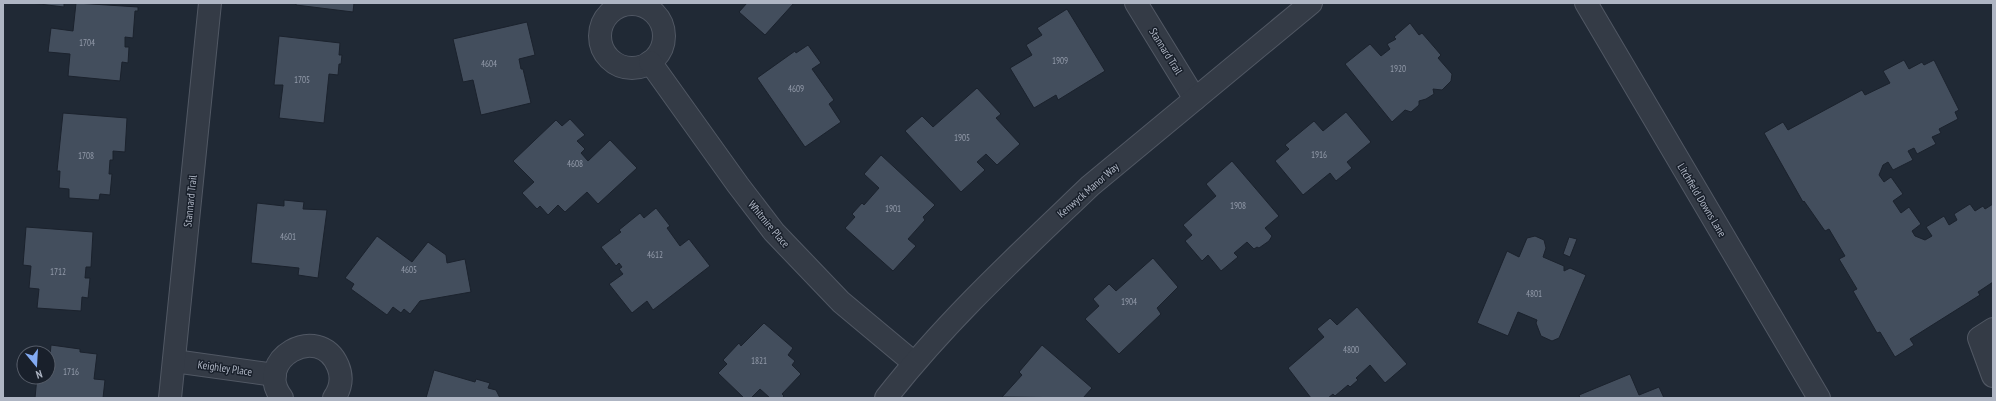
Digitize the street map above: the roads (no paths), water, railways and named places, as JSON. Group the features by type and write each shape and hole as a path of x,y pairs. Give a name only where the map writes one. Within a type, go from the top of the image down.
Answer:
{"street":[{"name":"Stannard Trail","path":"170,398 210,3"},
{"name":"Stannard Trail","path":"1136,3 1195,99"},
{"name":"Kenwyck Manor Way","path":"886,398 914,363 994,277 1063,211 1090,186 1311,3"},
{"name":"Litchfield Downs Lane","path":"1586,3 1819,398"},
{"name":"Whitmire Place","path":"650,62 738,185 774,232 841,302 914,363"},
{"path":"1993,329 1979,338 1993,376"},
{"path":"282,398 275,383 275,375 278,364 287,353 297,347 314,346 335,359 342,373 338,392 334,398"},
{"name":"Keighley Place","path":"174,361 275,375"}]}
